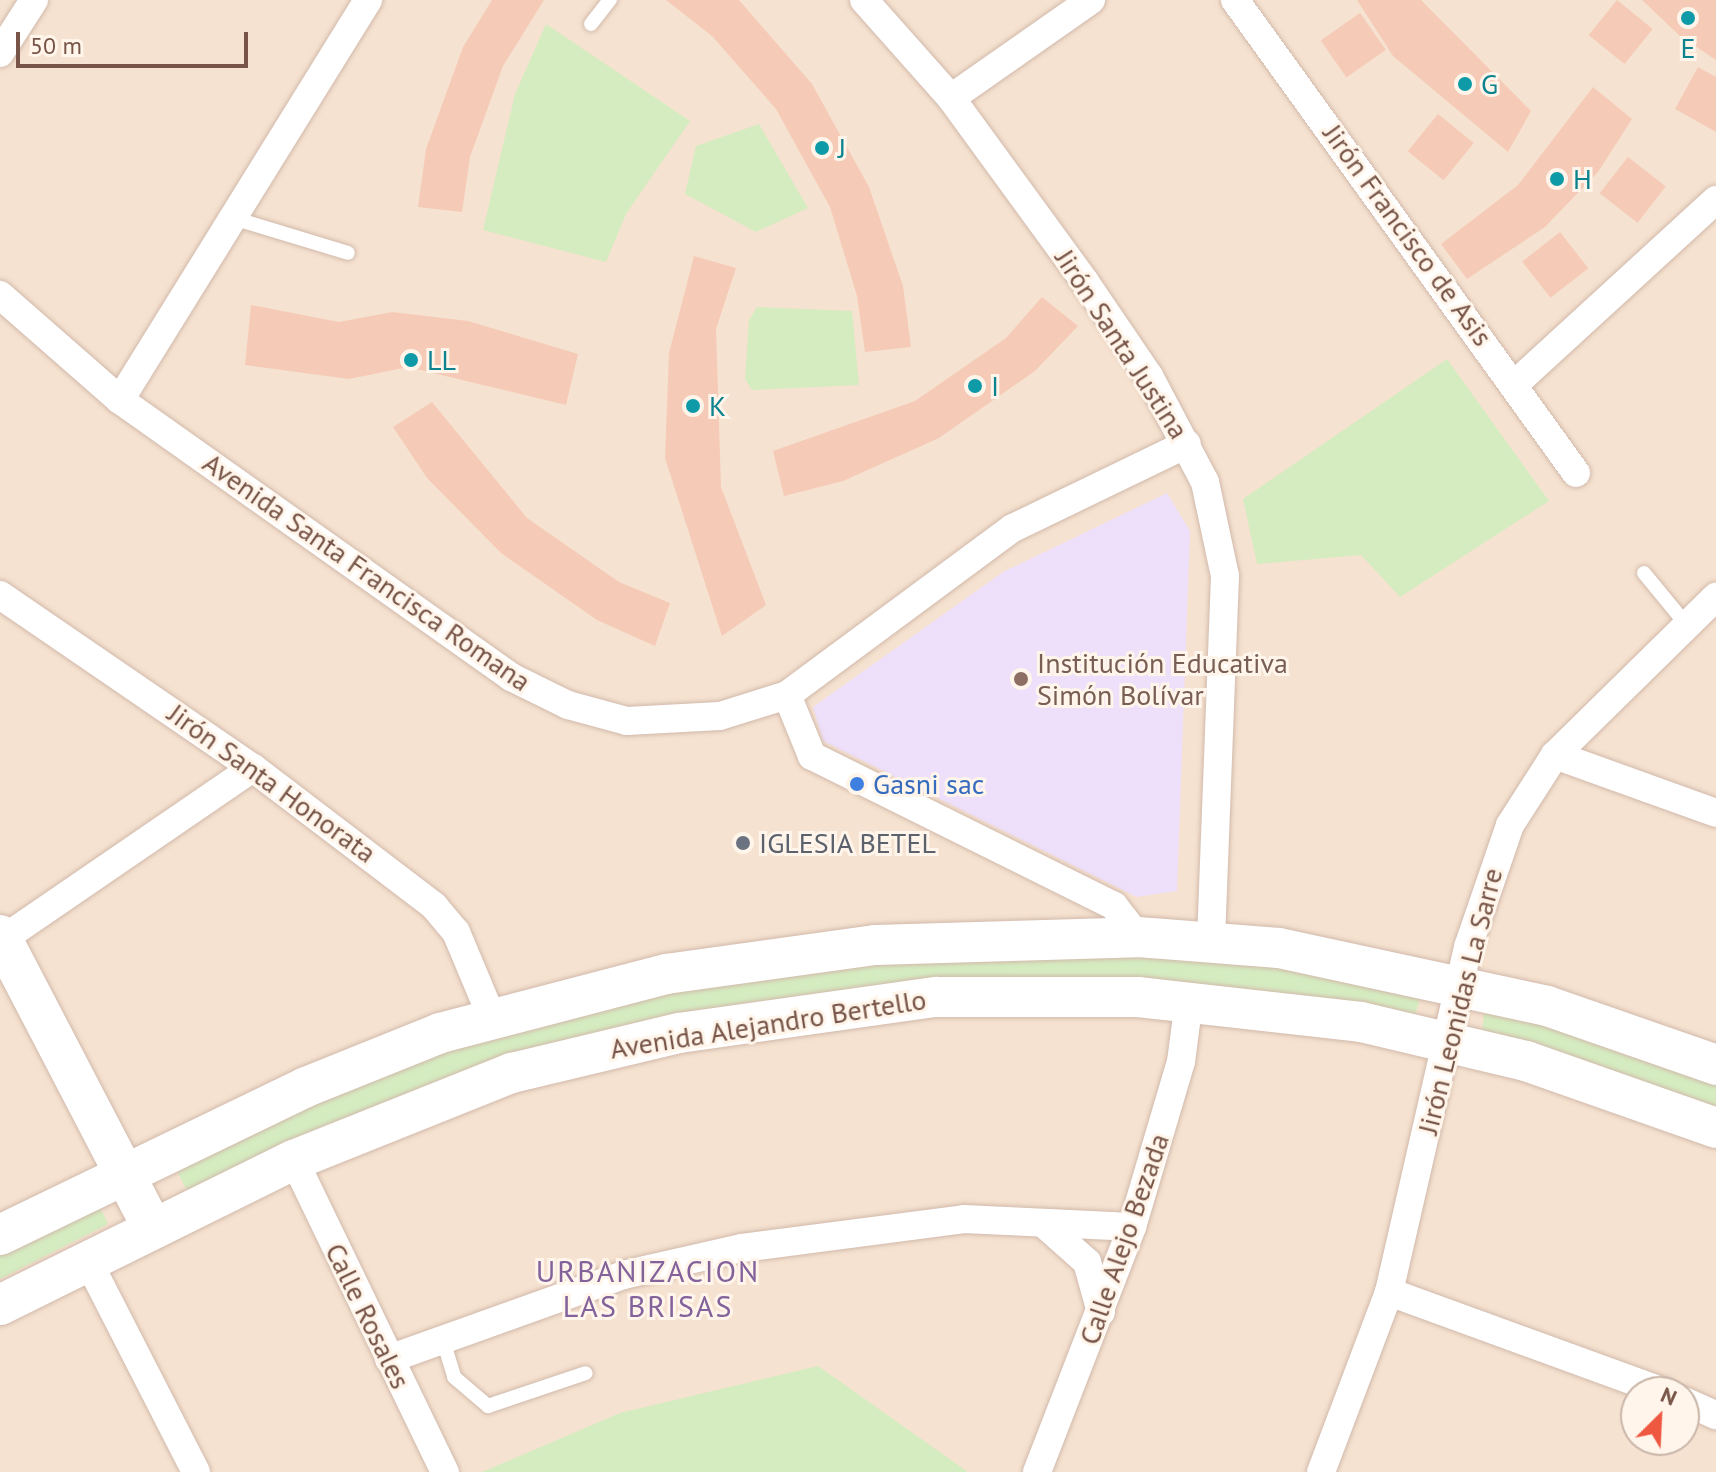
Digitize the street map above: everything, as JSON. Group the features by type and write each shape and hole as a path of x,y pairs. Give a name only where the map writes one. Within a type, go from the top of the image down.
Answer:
{"main road":[{"name":"Avenida Alejandro Bertello","path":"0,1235 126,1170 306,1087 492,1018 652,977 778,956 980,936 1211,940 1460,984 1716,1065"},
{"path":"2,937 126,1170 153,1229"},
{"name":"Avenida Alejandro Bertello","path":"0,1305 294,1160 512,1073 679,1033 936,997 1189,1000 1447,1040 1716,1128"}],"street":[{"path":"0,53 34,0"},
{"path":"120,400 368,0"},
{"name":"Jirón Santa Justina","path":"864,0 951,98 1093,294 1187,444 1219,524 1225,576 1211,940"},
{"path":"951,98 1091,0"},
{"name":"Jirón Francisco de Asis","path":"1235,0 1516,383 1576,473"},
{"path":"1516,383 1716,200"},
{"name":"Avenida Santa Francisca Romana","path":"0,295 120,400 511,677 568,705 627,721 670,723 787,695 1013,528 1187,444"},
{"name":"Jirón Santa Honorata","path":"0,595 253,768 434,906 456,932 492,1018"},
{"name":"Jirón Leonidas La Sarre","path":"1321,1472 1389,1292 1488,876 1555,755 1685,623 1716,597"},
{"path":"787,695 812,756 1114,906 1138,937"},
{"path":"1555,755 1716,813"},
{"path":"2,937 253,768"},
{"name":"Calle Alejo Bezada","path":"1037,1472 1132,1227 1181,1062 1189,1000"},
{"name":"Calle Rosales","path":"294,1160 445,1472"},
{"path":"389,1359 623,1275 742,1248 964,1219 1132,1227"},
{"path":"1043,1223 1087,1262 1101,1312"},
{"path":"88,1261 196,1472"},
{"path":"1389,1292 1620,1376"}],"lane":[{"path":"591,24 610,0"},
{"path":"233,218 348,253"},
{"path":"1644,573 1685,623"},
{"path":"443,1340 454,1377 488,1406 586,1373"}],"shaded area":[{"path":"0,0 1716,0 1716,1472 0,1472"},
{"name":"Institución Educativa Simón Bolívar","path":"1167,493 1190,531 1177,891 1137,897 823,741 813,707 1003,572"}],"green space":[{"path":"546,24 690,121 626,214 606,262 483,230 515,94"},
{"path":"759,124 808,208 756,232 685,194 696,146"},
{"path":"757,307 852,311 859,385 752,390 745,379 749,320"},
{"path":"1447,359 1549,501 1400,597 1361,555 1257,564 1243,499"},
{"path":"1034,951 1270,964 1422,990 1414,1020 767,1002 189,1195 171,1159 427,1052 800,960"},
{"path":"1484,1010 1506,1011 1716,1080 1716,1119 1482,1036"},
{"path":"97,1200 108,1224 0,1279 0,1248"},
{"path":"818,1366 968,1472 482,1472 620,1413"}],"building":[{"path":"492,0 544,0 503,66 470,157 462,212 418,207 426,149 463,47"},
{"name":"J","path":"666,0 739,0 812,84 869,187 903,286 911,347 865,352 857,296 830,207 776,109 712,36"},
{"name":"G","path":"1357,0 1421,0 1531,111 1508,152 1393,56"},
{"path":"1617,0 1653,29 1624,64 1589,35"},
{"name":"E","path":"1642,0 1716,0 1716,60 1680,36"},
{"path":"1360,13 1386,50 1346,77 1321,41"},
{"path":"1698,67 1716,77 1716,132 1675,109"},
{"name":"H","path":"1593,87 1632,119 1598,172 1545,227 1467,279 1441,244 1518,185"},
{"path":"1438,114 1474,143 1444,180 1408,151"},
{"path":"1628,157 1666,187 1638,223 1600,193"},
{"path":"1560,232 1588,268 1550,298 1522,262"},
{"name":"K","path":"694,256 736,268 716,329 721,487 766,605 722,636 665,458 669,353"},
{"name":"I","path":"1042,297 1078,326 1035,371 939,438 843,481 784,496 773,451 915,401 1006,338"},
{"name":"LL","path":"251,305 339,322 392,312 468,321 578,354 566,405 408,367 349,379 245,365"},
{"path":"432,402 527,518 619,582 670,603 655,646 597,620 501,553 427,478 393,427"}],"place":[{"name":"E","path":"1688,18"},
{"name":"G","path":"1465,84"},
{"name":"J","path":"822,148"},
{"name":"H","path":"1557,179"},
{"name":"LL","path":"411,360"},
{"name":"I","path":"975,386"},
{"name":"K","path":"693,406"},
{"name":"Institución Educativa Simón Bolívar","path":"1021,679"},
{"name":"Gasni sac","path":"857,784"},
{"name":"IGLESIA BETEL","path":"743,843"}],"district":[{"name":"URBANIZACION LAS BRISAS","path":"648,1288"}]}
